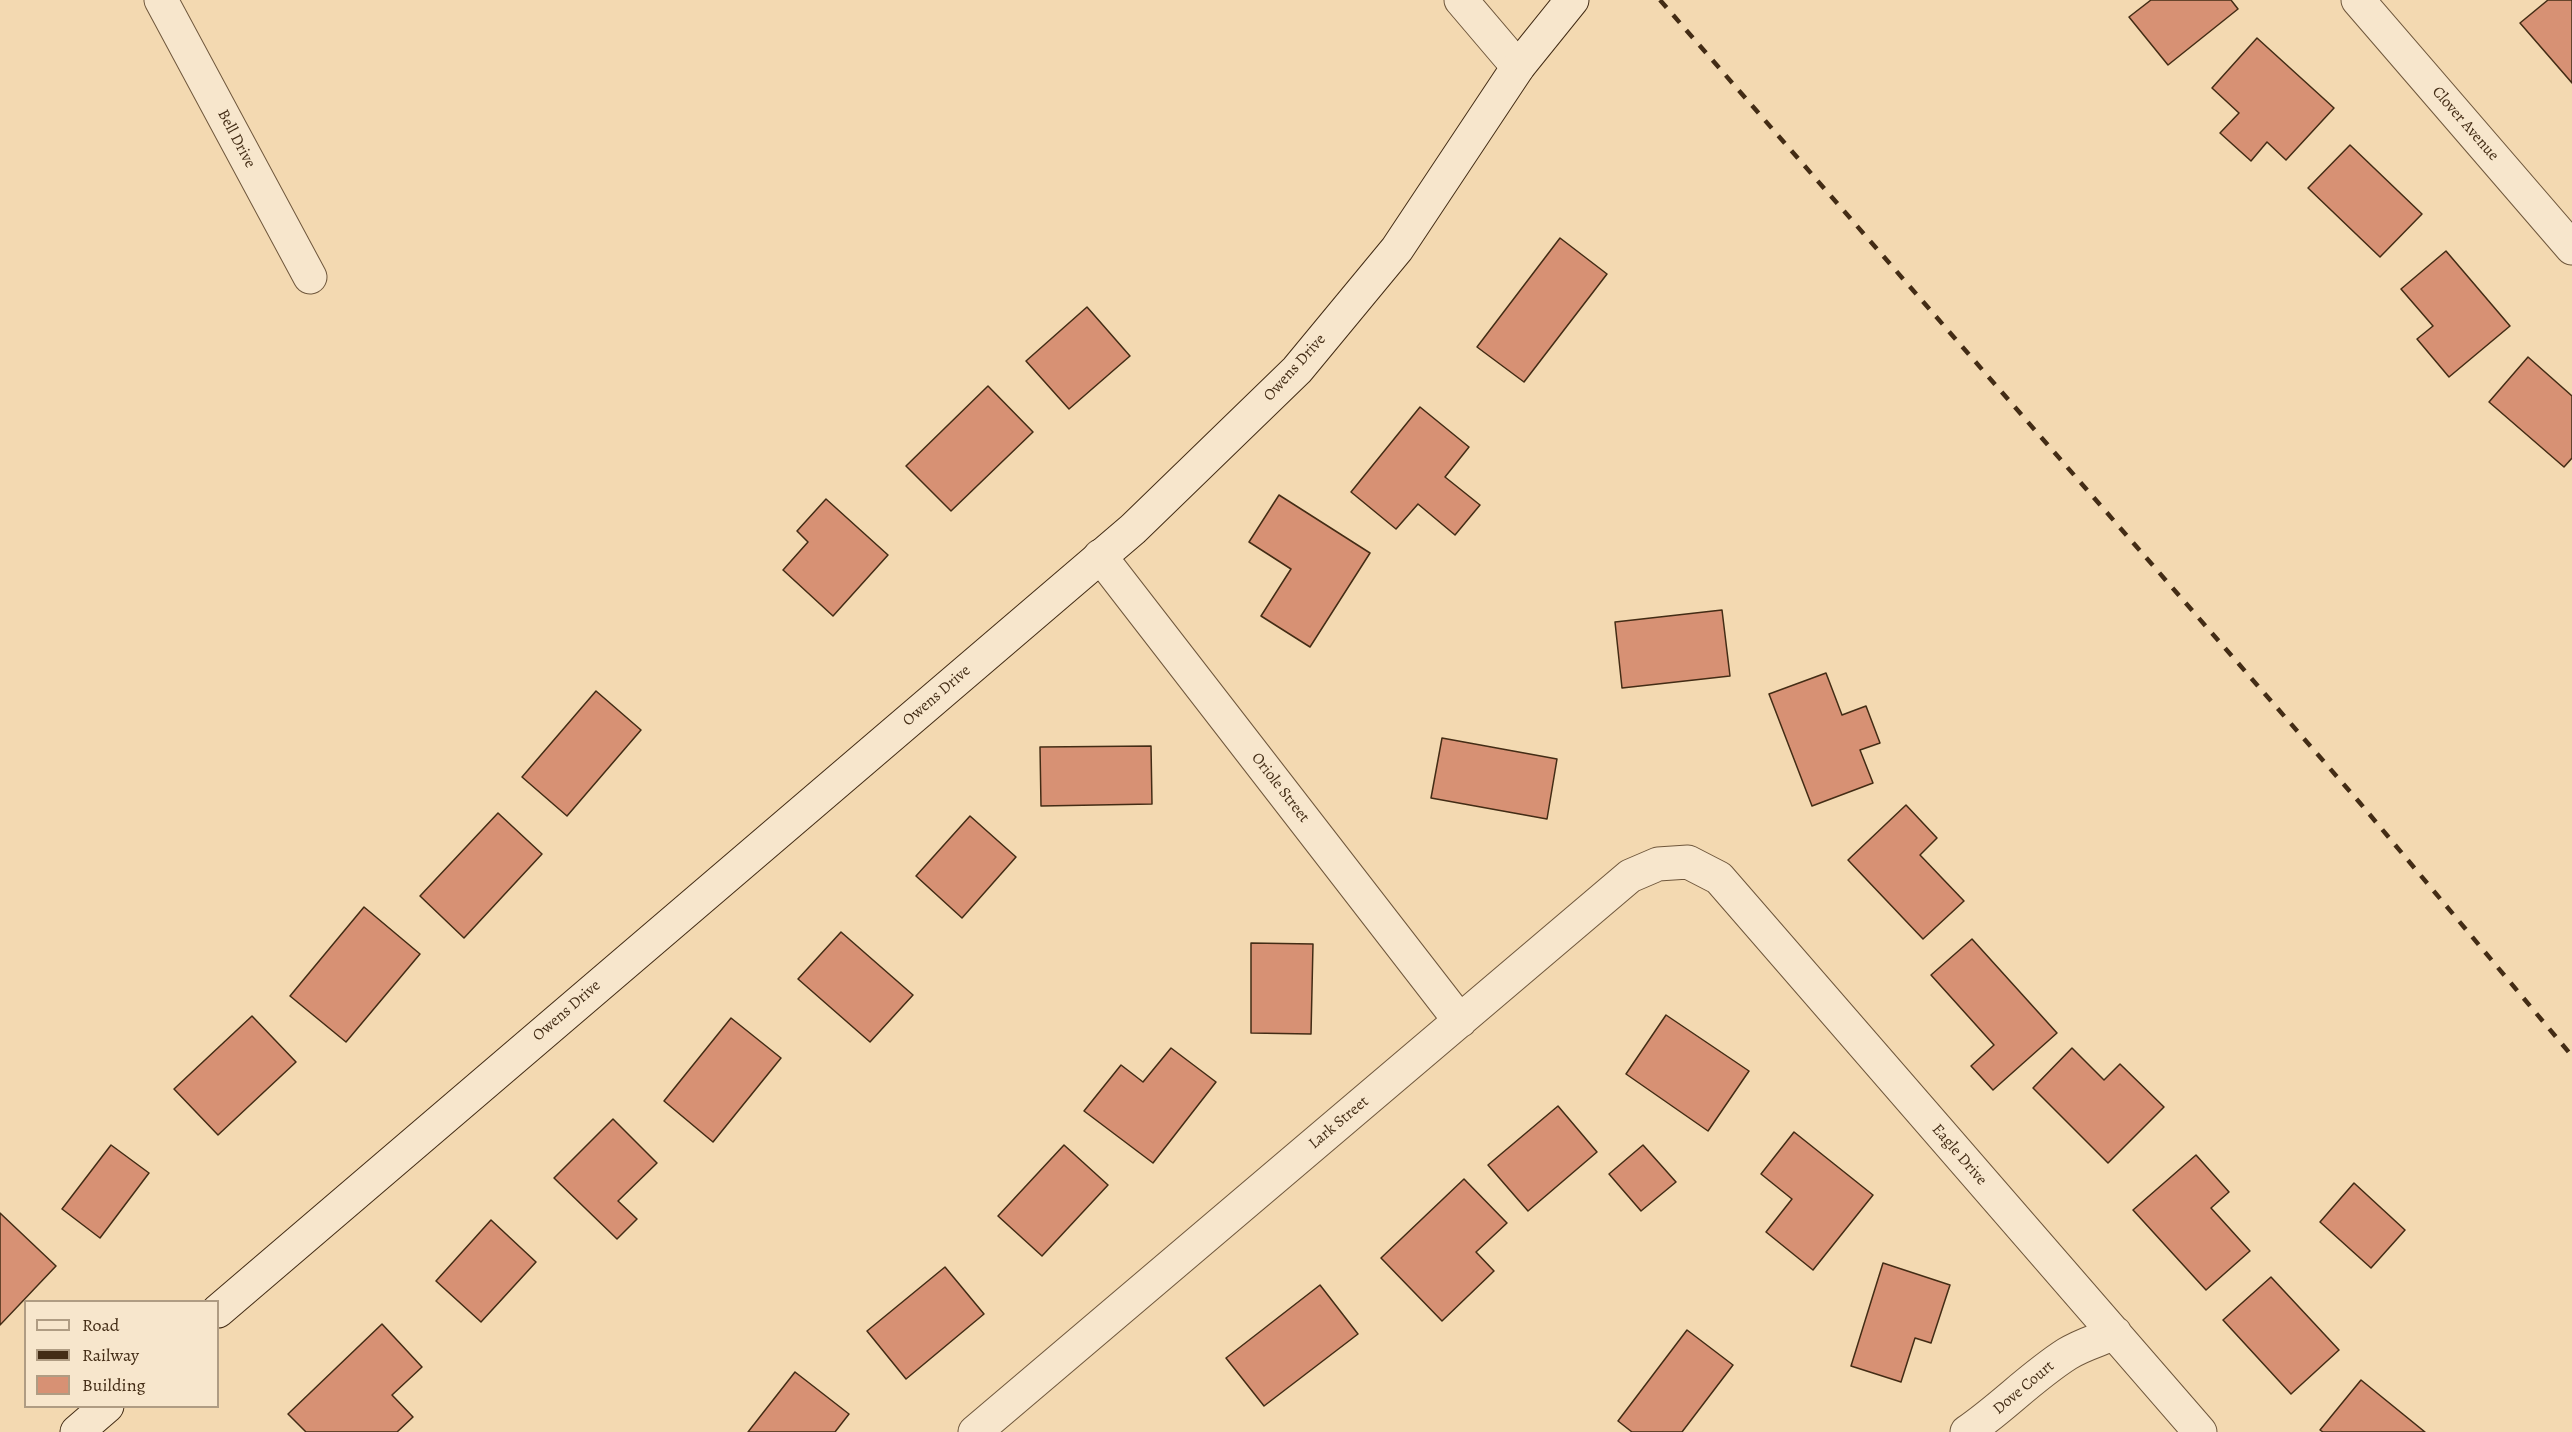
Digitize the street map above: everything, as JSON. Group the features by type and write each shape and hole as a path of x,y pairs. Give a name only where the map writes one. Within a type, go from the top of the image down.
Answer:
{"street":[{"name":"Bell Drive","path":"161,0 310,277"},
{"path":"1461,0 1518,67"},
{"name":"Owens Drive","path":"219,1310 1133,529 1298,370 1397,249 1518,67 1572,0"},
{"name":"Clover Avenue","path":"2358,0 2572,248"},
{"name":"Oriole Street","path":"1100,556 1460,1021"},
{"name":"Lark Street","path":"975,1432 1630,876 1658,864 1688,862 1719,878"},
{"name":"Eagle Drive","path":"1719,878 2200,1432"},
{"name":"Dove Court","path":"1967,1432 1993,1414 2033,1377 2070,1352 2115,1333"},
{"path":"77,1432 106,1408"}],"building":[{"path":"2151,0 2231,0 2238,9 2168,65 2129,17"},
{"path":"2548,0 2572,0 2572,83 2520,23"},
{"path":"2257,38 2334,108 2286,160 2267,142 2251,161 2220,133 2239,113 2212,88"},
{"path":"2350,145 2422,214 2380,257 2308,188"},
{"path":"1560,238 1607,274 1524,382 1477,347"},
{"path":"2446,251 2510,326 2449,377 2417,339 2433,326 2401,289"},
{"path":"1087,307 1130,356 1069,409 1026,361"},
{"path":"2528,357 2572,396 2572,458 2564,467 2489,402"},
{"path":"988,386 1033,432 951,511 906,466"},
{"path":"1420,407 1469,447 1445,477 1480,505 1455,535 1418,504 1396,529 1351,492"},
{"path":"1279,495 1370,553 1310,647 1261,616 1291,569 1249,542"},
{"path":"826,499 888,555 833,616 783,570 808,542 797,531"},
{"path":"1722,610 1730,676 1622,688 1615,622"},
{"path":"1826,673 1842,715 1866,706 1880,743 1860,750 1873,783 1812,806 1769,694"},
{"path":"596,691 641,730 567,816 522,777"},
{"path":"1442,738 1557,759 1547,819 1431,798"},
{"path":"1151,746 1152,804 1041,806 1040,747"},
{"path":"1906,805 1937,838 1920,855 1964,901 1923,939 1848,860"},
{"path":"498,813 542,854 464,938 420,896"},
{"path":"970,816 1016,857 962,918 916,876"},
{"path":"364,907 420,954 346,1042 290,996"},
{"path":"841,932 913,995 870,1042 798,979"},
{"path":"1972,939 2057,1033 1993,1090 1971,1066 1994,1045 1931,975"},
{"path":"1251,943 1313,944 1311,1034 1251,1033"},
{"path":"1666,1015 1749,1071 1708,1131 1626,1074"},
{"path":"252,1016 296,1062 218,1135 174,1089"},
{"path":"731,1018 781,1058 713,1142 664,1101"},
{"path":"1171,1048 1216,1082 1153,1163 1084,1111 1121,1065 1143,1082"},
{"path":"2072,1048 2104,1080 2120,1064 2164,1107 2108,1163 2033,1088"},
{"path":"1558,1106 1597,1152 1528,1211 1488,1165"},
{"path":"613,1119 657,1163 618,1201 637,1219 617,1239 554,1178"},
{"path":"1794,1132 1873,1195 1813,1270 1766,1232 1792,1199 1761,1174"},
{"path":"111,1145 149,1173 100,1238 62,1209"},
{"path":"1064,1145 1108,1185 1042,1256 998,1216"},
{"path":"1643,1145 1676,1182 1641,1211 1609,1174"},
{"path":"2196,1155 2229,1192 2211,1208 2250,1251 2206,1290 2133,1210"},
{"path":"1464,1179 1507,1223 1476,1252 1494,1271 1442,1321 1381,1258"},
{"path":"2354,1183 2405,1230 2371,1268 2320,1222"},
{"path":"0,1213 56,1266 0,1325"},
{"path":"491,1220 536,1262 481,1322 436,1281"},
{"path":"1883,1263 1950,1285 1931,1343 1915,1338 1901,1382 1851,1366"},
{"path":"945,1267 984,1314 906,1379 867,1331"},
{"path":"2271,1277 2339,1350 2291,1394 2223,1320"},
{"path":"1320,1285 1358,1334 1264,1406 1226,1358"},
{"path":"382,1324 422,1367 392,1395 413,1417 397,1432 306,1432 288,1414"},
{"path":"1687,1330 1733,1365 1682,1432 1632,1432 1618,1421"},
{"path":"795,1372 849,1414 835,1432 748,1432"},
{"path":"2361,1380 2425,1432 2323,1432 2320,1430"}],"railway":[{"path":"1660,0 2360,803 2572,1056"}]}
